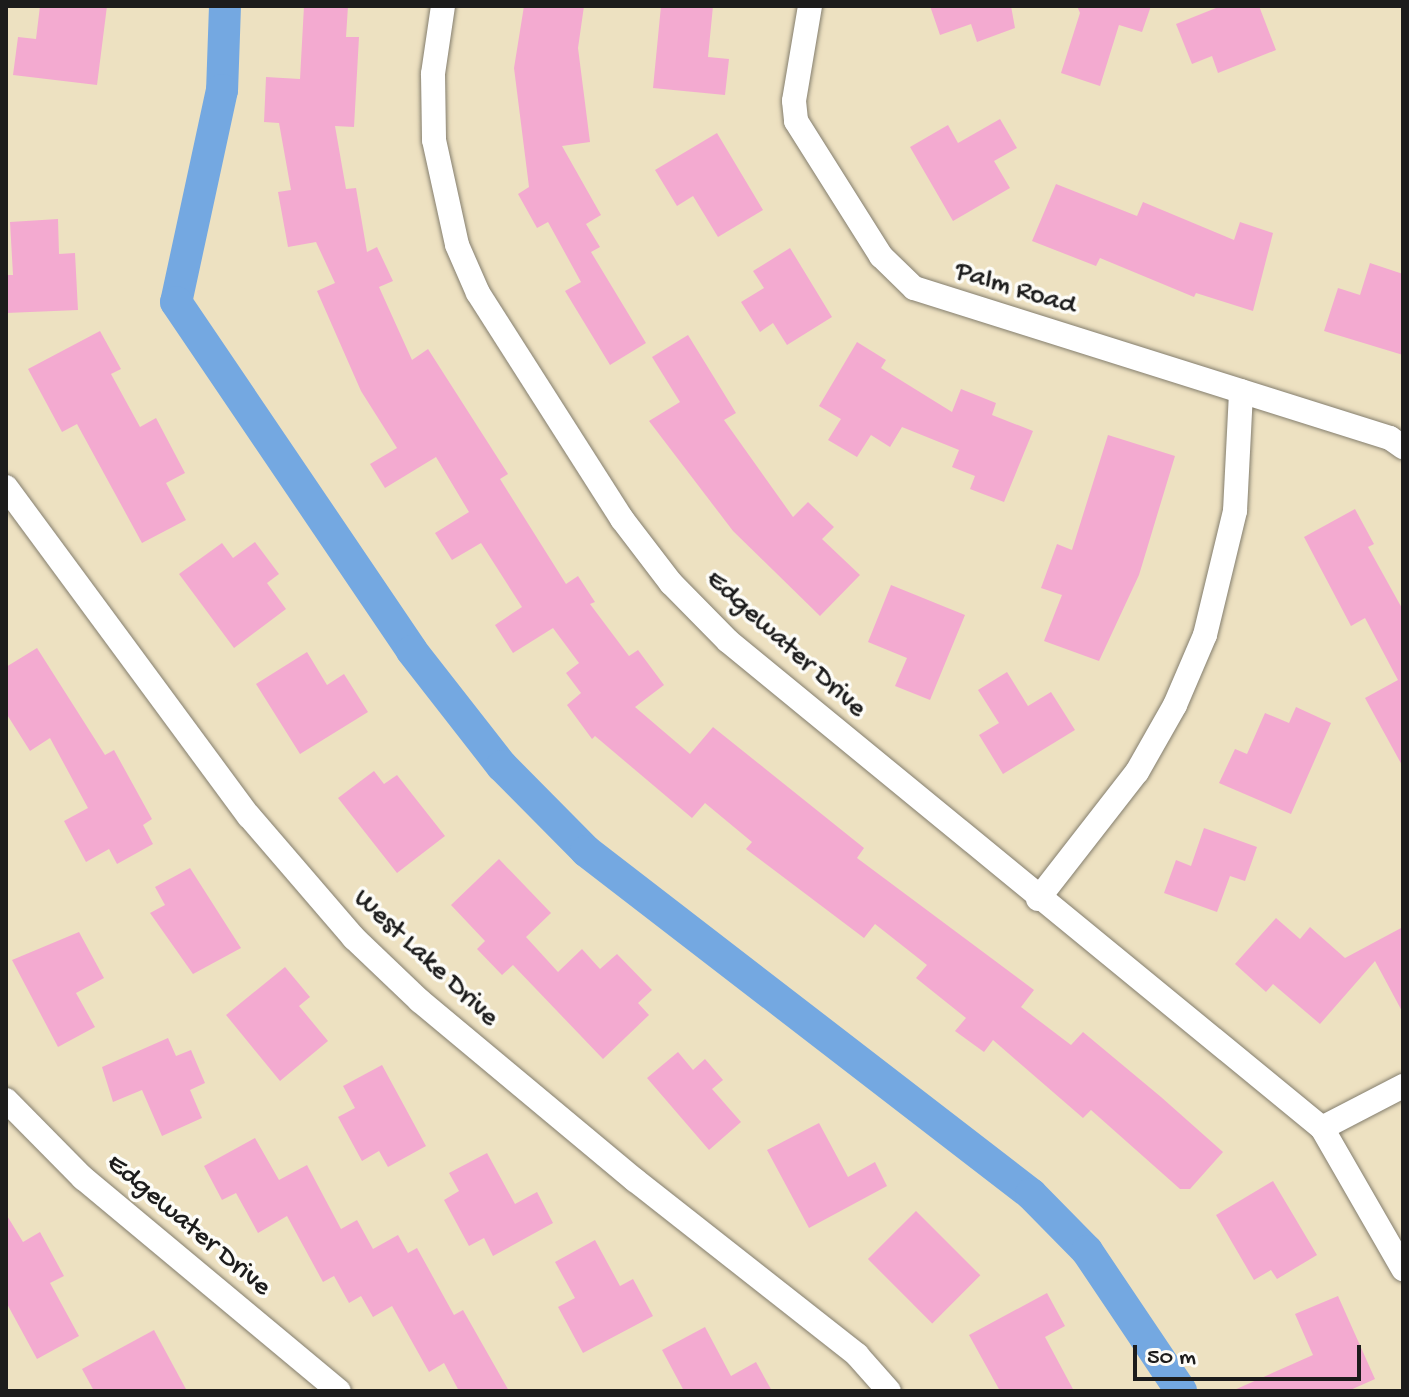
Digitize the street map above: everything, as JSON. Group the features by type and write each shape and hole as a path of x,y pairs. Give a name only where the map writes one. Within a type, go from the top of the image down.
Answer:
{"street":[{"name":"Edgewater Drive","path":"443,6 433,74 434,140 457,245 478,293 622,519 671,583 728,641 1038,899 1322,1128"},
{"name":"Palm Road","path":"810,6 794,101 796,121 896,274 935,296 1390,438 1403,447"},
{"path":"1038,899 1137,772 1175,705 1205,635 1235,511 1241,391"},
{"name":"West Lake Drive","path":"6,487 249,816 354,938 420,1001 599,1150 857,1355 889,1391"},
{"path":"1403,1086 1322,1128 1403,1269"},
{"name":"Edgewater Drive","path":"6,1100 83,1178 339,1391"}],"building":[{"path":"40,6 107,6 97,85 13,75 18,37 36,39"},
{"path":"304,6 348,6 346,37 359,37 354,127 335,126 346,189 356,188 367,252 377,247 393,281 379,287 412,360 428,349 508,474 500,479 566,584 578,576 595,602 590,604 629,656 638,650 664,685 635,707 690,754 713,727 864,848 857,858 1034,990 1021,1007 1071,1045 1083,1032 1161,1097 1223,1152 1190,1189 1180,1189 1091,1110 1083,1118 993,1040 984,1052 955,1031 966,1018 916,978 927,965 875,924 864,938 746,849 752,842 705,803 692,818 595,736 592,739 567,705 581,693 566,673 579,663 553,628 513,653 495,625 522,607 481,543 452,560 435,533 469,512 436,457 385,488 370,464 397,448 361,391 317,291 335,283 316,242 288,247 278,192 291,190 279,123 264,122 266,77 300,79"},
{"path":"524,6 584,6 578,48 590,142 562,146 601,215 586,224 600,247 591,252 646,343 610,365 565,291 581,282 548,222 537,228 518,194 529,187 514,68"},
{"path":"661,6 713,6 708,57 729,59 725,95 653,88"},
{"path":"930,6 1011,6 1015,28 977,42 971,24 940,35"},
{"path":"1077,6 1151,6 1142,32 1119,25 1100,86 1061,73 1080,13"},
{"path":"1221,6 1259,6 1276,50 1218,73 1212,56 1192,64 1176,24"},
{"path":"1000,119 1017,148 994,161 1010,188 953,221 910,147 948,125 958,143"},
{"path":"717,133 763,210 718,237 693,196 677,206 655,170"},
{"path":"1056,184 1137,216 1143,202 1234,240 1240,222 1273,233 1253,311 1196,293 1194,297 1100,258 1096,266 1032,241"},
{"path":"58,219 59,254 75,253 78,310 6,313 6,275 13,275 10,222"},
{"path":"790,248 832,317 787,345 773,323 760,332 741,302 764,288 753,271"},
{"path":"1370,263 1403,274 1403,355 1324,331 1338,288 1360,295"},
{"path":"100,331 121,369 111,374 140,427 156,418 185,473 166,483 186,520 142,543 77,424 62,432 28,369"},
{"path":"688,335 736,413 724,420 793,517 808,502 834,527 822,539 860,575 820,616 733,531 649,421 680,402 652,357"},
{"path":"857,342 886,360 881,368 952,412 961,389 996,403 992,415 1033,431 1004,502 970,489 975,476 952,467 959,450 902,427 890,447 871,435 857,457 828,440 841,419 819,406"},
{"path":"1108,435 1175,456 1139,575 1099,661 1044,641 1062,595 1041,588 1057,544 1072,550"},
{"path":"1355,509 1374,544 1368,547 1403,610 1403,767 1365,698 1398,680 1365,618 1351,626 1304,537"},
{"path":"255,542 279,574 267,583 286,609 234,648 179,574 222,543 233,558"},
{"path":"891,585 965,615 930,700 895,686 907,658 868,642"},
{"path":"37,648 105,755 114,750 152,819 143,825 153,844 117,864 109,849 86,862 64,821 88,808 50,738 30,751 6,713 6,667"},
{"path":"307,652 327,685 344,674 368,712 300,754 256,684"},
{"path":"1007,672 1028,706 1051,692 1075,730 1003,774 979,735 999,723 978,690"},
{"path":"1296,707 1331,723 1291,814 1219,783 1235,749 1247,754 1265,713 1289,723"},
{"path":"374,771 384,784 397,775 445,836 397,873 338,798"},
{"path":"1204,828 1257,847 1245,881 1230,876 1217,912 1164,893 1176,860 1191,866"},
{"path":"499,859 551,913 526,937 558,972 582,949 600,969 617,954 652,990 638,1003 649,1015 603,1059 513,965 502,975 477,949 485,941 451,905"},
{"path":"190,868 241,948 193,974 150,913 165,905 155,887"},
{"path":"1276,918 1300,939 1310,927 1345,958 1403,927 1403,1013 1375,961 1320,1024 1273,984 1266,992 1235,964"},
{"path":"79,932 104,978 76,993 95,1027 58,1047 12,960"},
{"path":"285,967 310,997 299,1006 328,1041 280,1081 226,1015"},
{"path":"168,1038 176,1056 191,1050 205,1083 190,1090 202,1118 162,1136 142,1090 113,1102 102,1067"},
{"path":"678,1052 693,1070 705,1059 723,1080 712,1089 741,1122 709,1150 647,1078"},
{"path":"382,1065 426,1146 388,1167 379,1151 362,1161 338,1117 355,1108 343,1086"},
{"path":"819,1123 848,1177 875,1162 887,1186 809,1228 767,1150"},
{"path":"255,1138 279,1180 307,1165 341,1229 357,1220 373,1249 398,1235 408,1253 417,1248 454,1315 463,1310 509,1391 459,1391 444,1363 429,1372 392,1306 373,1317 361,1296 349,1303 334,1276 323,1282 287,1216 258,1233 236,1193 222,1200 204,1166"},
{"path":"487,1153 515,1204 537,1192 553,1223 493,1256 484,1238 469,1246 444,1200 459,1191 449,1173"},
{"path":"1273,1181 1317,1255 1277,1279 1271,1270 1254,1280 1216,1215"},
{"path":"916,1211 980,1275 932,1323 868,1259"},
{"path":"6,1214 23,1242 40,1232 64,1276 50,1283 79,1336 37,1359 6,1302"},
{"path":"595,1240 620,1286 633,1279 653,1316 583,1353 558,1307 575,1298 555,1262"},
{"path":"1047,1293 1065,1326 1045,1337 1074,1391 1000,1391 969,1335"},
{"path":"1338,1296 1375,1379 1348,1391 1232,1391 1313,1355 1295,1314"},
{"path":"705,1327 731,1376 756,1362 772,1391 684,1391 662,1350"},
{"path":"154,1330 187,1391 94,1391 82,1369"}],"waterway":[{"path":"225,6 222,90 176,302 412,651 502,766 586,851 1031,1194 1087,1251 1181,1391"}]}
